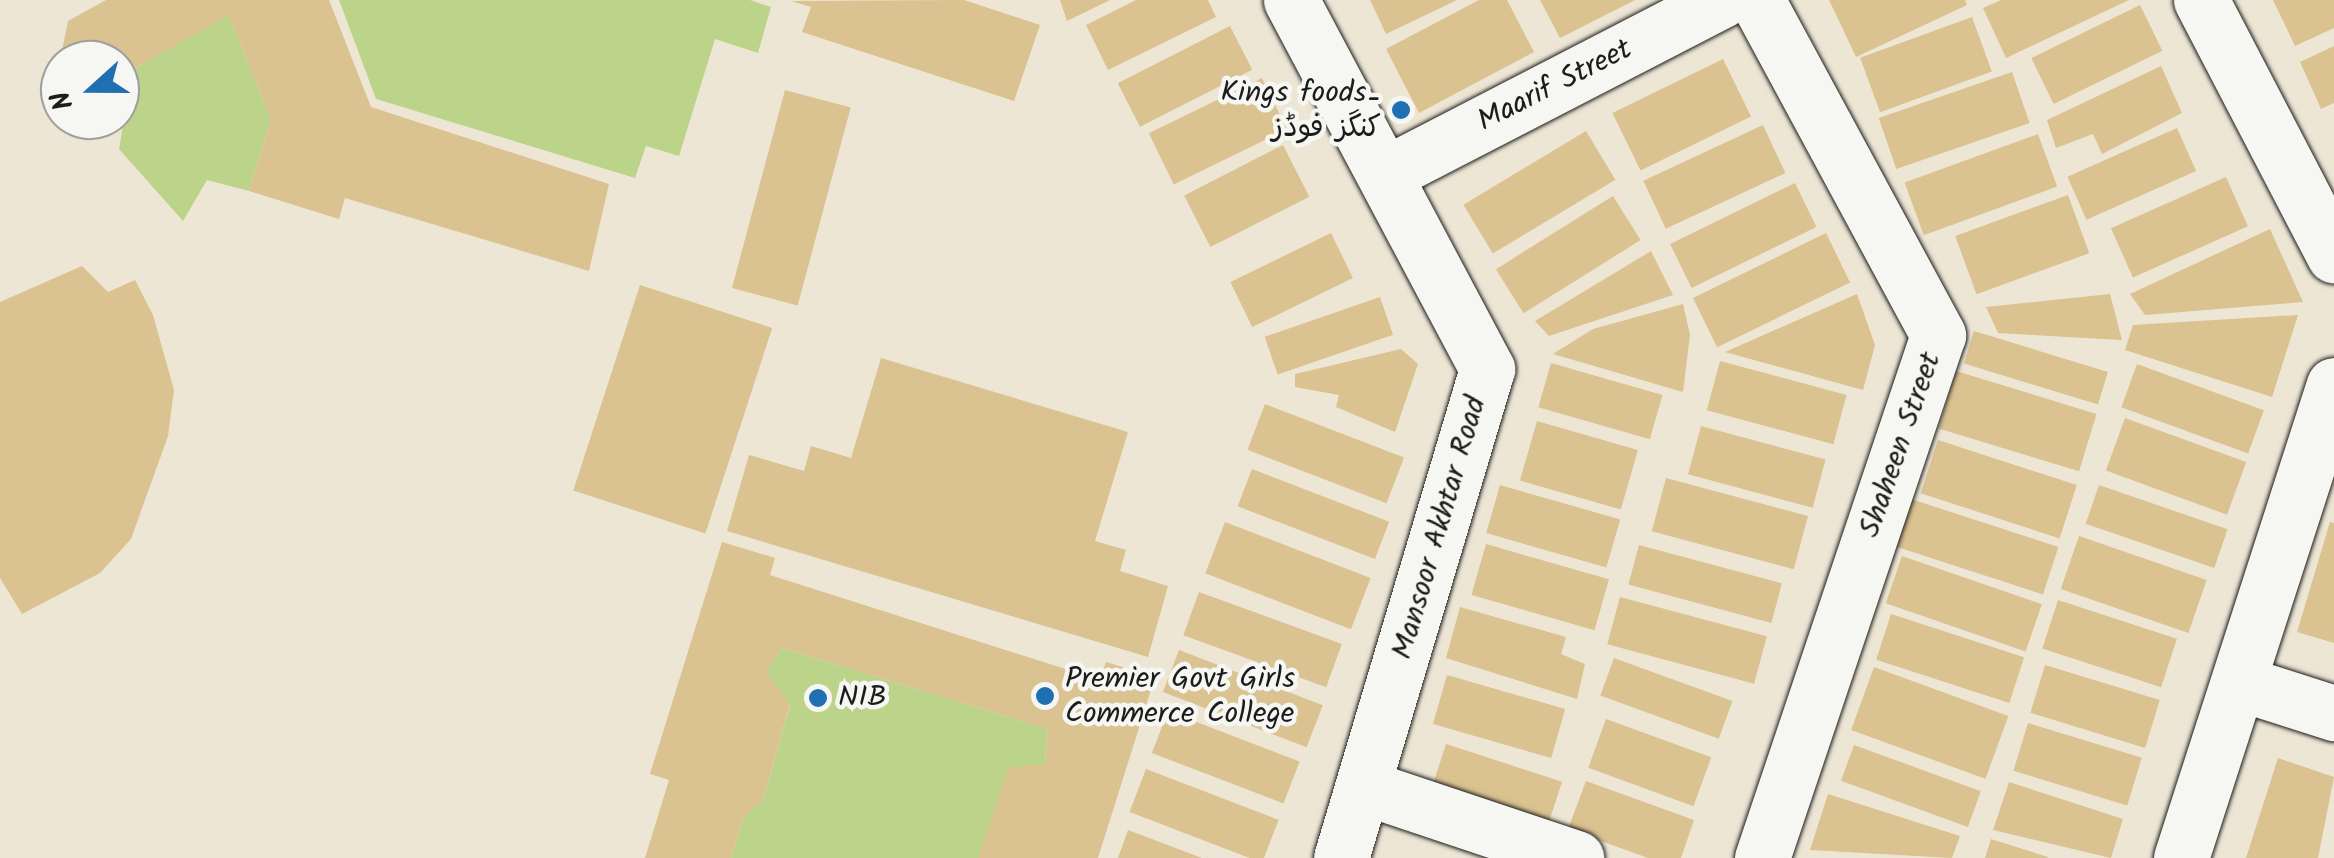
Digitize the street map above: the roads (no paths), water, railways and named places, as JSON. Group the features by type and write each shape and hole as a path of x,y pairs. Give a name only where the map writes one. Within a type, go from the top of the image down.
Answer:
{"street":[{"name":"Mansoor Akhtar Road","path":"1291,0 1389,172 1486,369 1341,858"},
{"name":"Maarif Street","path":"1389,172 1722,0"},
{"name":"Shaheen Street","path":"1757,0 1938,335 1762,858"},
{"path":"2201,0 2334,255"},
{"path":"2181,858 2243,684 2334,385"},
{"path":"2243,684 2334,712"},
{"path":"1364,787 1576,858"}],"place":[{"name":"Kings foods۔ کنگز فوڈز","path":"1401,110"},
{"name":"Premier Govt Girls Commerce College","path":"1045,696"},
{"name":"NIB","path":"818,698"}]}
